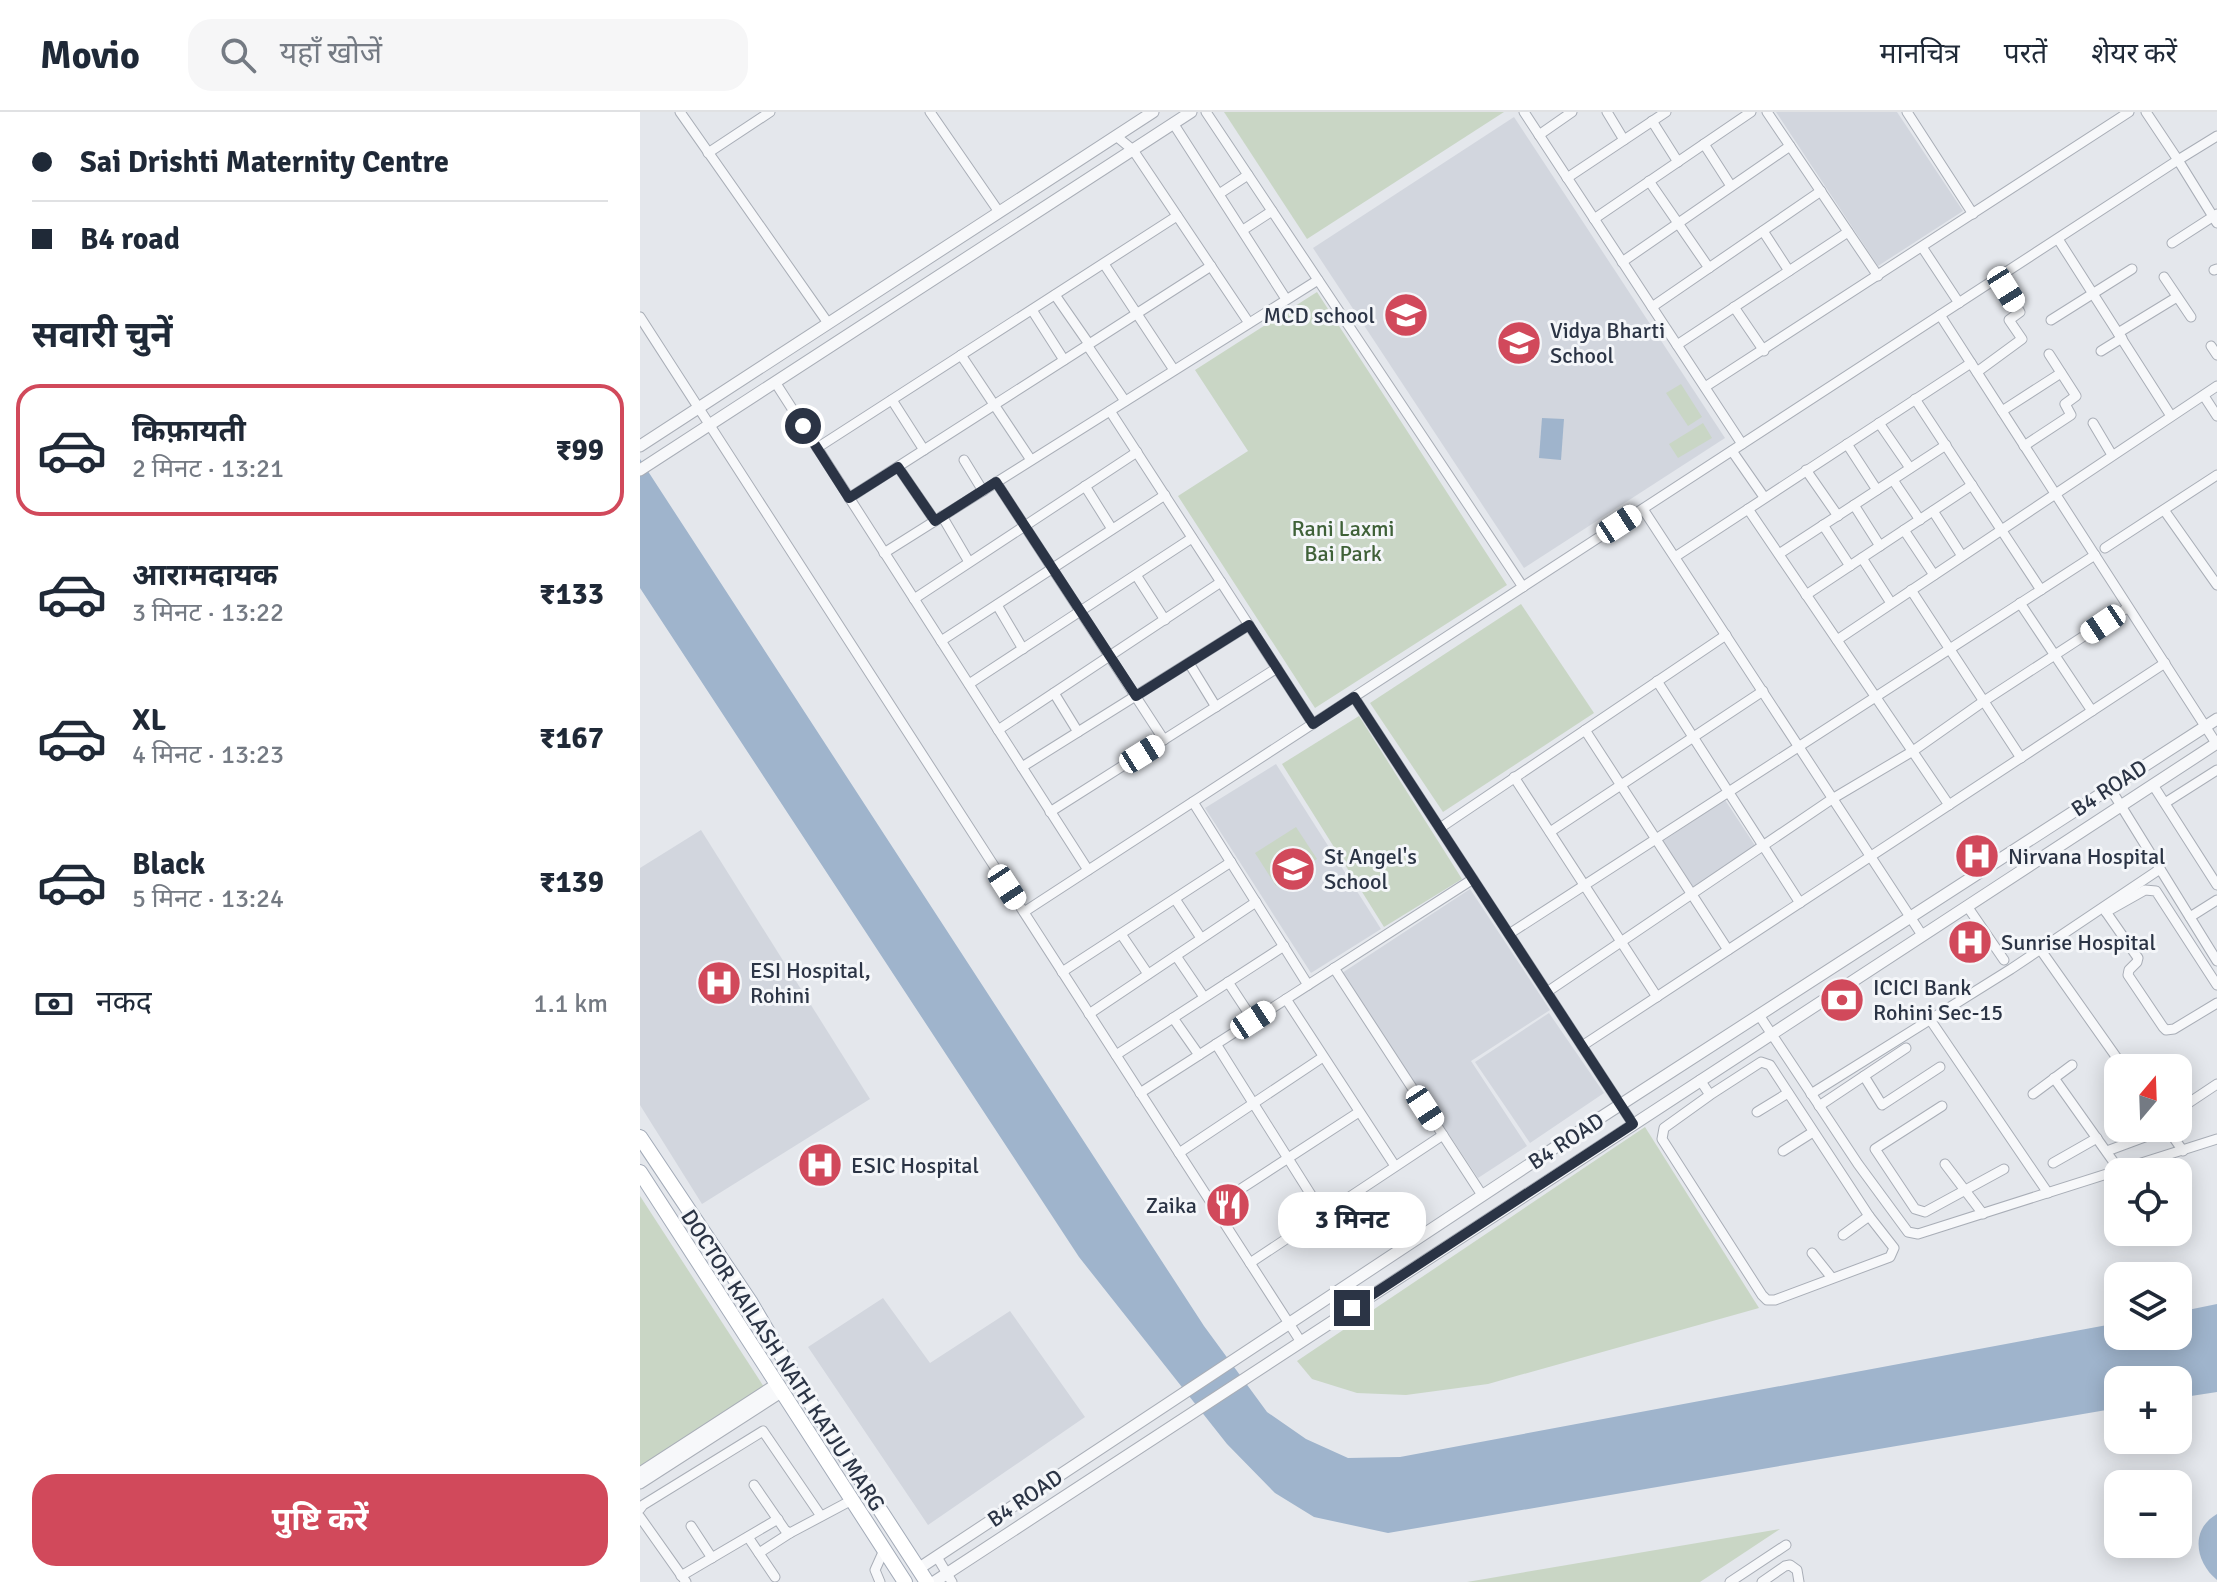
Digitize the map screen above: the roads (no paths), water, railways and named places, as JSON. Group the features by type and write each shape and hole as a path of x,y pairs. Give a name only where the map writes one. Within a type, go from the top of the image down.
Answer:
{"main road":[{"name":"DOCTOR KAILASH NATH KATJU MARG","path":"640,1137 751,1303 797,1382 922,1576"},
{"name":"DOCTOR KAILASH NATH KATJU MARG","path":"640,1172 905,1582"},
{"path":"714,1283 729,1272"}],"street":[{"path":"680,112 828,323"},
{"path":"708,153 757,116 770,112"},
{"path":"930,112 999,212"},
{"path":"640,446 1153,112"},
{"path":"640,470 1191,112"},
{"path":"1206,112 1523,587"},
{"path":"1524,112 1742,444"},
{"path":"1539,135 1572,112"},
{"path":"1607,112 1624,140"},
{"path":"1567,178 1666,112"},
{"path":"1594,219 1751,112"},
{"path":"1767,112 1878,276"},
{"path":"1907,112 1973,214"},
{"path":"1705,387 2129,112"},
{"path":"2146,112 2216,218 2172,243"},
{"path":"1652,121 1678,162"},
{"path":"1173,123 1286,299"},
{"path":"1116,136 1133,150 1249,323"},
{"path":"1024,912 2217,136"},
{"path":"1704,144 1731,186"},
{"path":"1622,262 1790,146"},
{"path":"1219,194 1248,175"},
{"path":"1649,181 1709,268"},
{"path":"1652,307 1821,191"},
{"path":"1243,230 1272,211"},
{"path":"817,448 1177,216"},
{"path":"1763,231 1789,271"},
{"path":"1677,345 1848,232"},
{"path":"2058,239 2171,416"},
{"path":"1922,247 1959,303"},
{"path":"1104,264 1174,370"},
{"path":"849,498 1211,266"},
{"path":"2051,320 2132,269"},
{"path":"1977,372 2022,339 2009,320 2020,312 1999,277"},
{"path":"2164,277 2191,317"},
{"path":"884,553 1318,280"},
{"path":"1055,295 1125,401"},
{"path":"2101,351 2177,297"},
{"path":"1734,307 1764,351"},
{"path":"1032,310 1064,360"},
{"path":"1940,315 2217,743"},
{"path":"640,317 1301,1342"},
{"path":"2024,446 2071,415 2065,404 2076,396 2049,354"},
{"path":"961,355 1031,460"},
{"path":"1675,557 1971,363"},
{"path":"2002,411 2061,373"},
{"path":"775,382 1088,870"},
{"path":"1837,640 2217,386"},
{"path":"2204,396 2217,416"},
{"path":"1915,399 2041,590"},
{"path":"892,400 924,450"},
{"path":"1110,411 1313,724"},
{"path":"1879,423 1910,468"},
{"path":"2093,423 2112,455"},
{"path":"1847,444 1877,490"},
{"path":"1779,554 1946,445"},
{"path":"1732,451 1764,497"},
{"path":"914,599 1137,452"},
{"path":"964,460 983,491"},
{"path":"898,467 969,562"},
{"path":"1806,470 1838,516"},
{"path":"2105,548 2217,475"},
{"path":"1893,480 1920,520"},
{"path":"996,482 1164,740"},
{"path":"1806,595 1972,485"},
{"path":"1085,486 1112,529"},
{"path":"941,641 1165,495"},
{"path":"1854,505 1880,546"},
{"path":"1643,509 1922,935"},
{"path":"1748,509 1949,805"},
{"path":"2164,510 2217,585"},
{"path":"1933,511 1962,556"},
{"path":"1823,525 1850,566"},
{"path":"1904,530 1934,575"},
{"path":"969,684 1192,538"},
{"path":"1509,934 2095,555"},
{"path":"1862,558 1891,603"},
{"path":"1136,575 1165,620"},
{"path":"998,730 1221,582"},
{"path":"1911,590 2021,758"},
{"path":"2020,603 2092,711"},
{"path":"997,605 1023,649"},
{"path":"1547,992 1832,799 1913,751 2127,608"},
{"path":"1022,767 1249,625"},
{"path":"1440,828 1726,635"},
{"path":"1189,663 1216,707"},
{"path":"1582,1046 2165,663"},
{"path":"1050,812 1277,668"},
{"path":"1657,681 1800,903"},
{"path":"1550,832 1763,691"},
{"path":"1054,693 1078,732"},
{"path":"1354,697 1633,1124"},
{"name":"B4 ROAD","path":"922,1576 937,1557 1482,1195 2217,719"},
{"path":"1585,730 1728,950"},
{"name":"B4 ROAD","path":"934,1582 950,1578 1256,1371 2217,743"},
{"path":"2165,803 2216,772"},
{"path":"1514,777 1657,997"},
{"path":"2153,785 2217,885"},
{"path":"2110,788 2217,961"},
{"path":"1193,802 1308,985"},
{"path":"1062,972 1231,862"},
{"path":"2042,951 2160,869"},
{"path":"1140,1093 1473,879"},
{"path":"1811,1094 1929,1018 2145,890 2156,891 2217,985"},
{"path":"1175,899 1201,938"},
{"path":"2190,917 2217,900"},
{"path":"1089,1014 1256,902"},
{"path":"1967,906 2004,960"},
{"path":"2106,912 2138,958 2128,975 2166,1030 2174,1029 2217,1003"},
{"path":"1121,934 1148,974"},
{"path":"1116,1055 1284,946"},
{"path":"2042,951 2114,1054"},
{"path":"1176,956 1204,997"},
{"path":"1334,968 1482,1195"},
{"path":"1228,982 1253,1020"},
{"path":"1286,999 1395,1166"},
{"path":"1759,1015 1858,1164 1908,1232 1918,1234 2104,1176"},
{"path":"1173,1018 1199,1055"},
{"path":"1929,1018 2048,1193"},
{"path":"1216,1044 1323,1214"},
{"path":"1819,1106 1906,1048"},
{"path":"1179,1153 1323,1057"},
{"path":"1761,1062 1766,1062 1869,1216 1894,1248 1890,1257 1775,1300 1767,1300 1662,1139 1664,1128 1710,1095 1761,1062"},
{"path":"2033,1094 2072,1065"},
{"path":"1864,1076 1882,1105 1940,1067"},
{"path":"2054,1078 2112,1158"},
{"path":"1700,1080 1710,1095"},
{"path":"2192,1101 2217,1084"},
{"path":"1757,1112 1788,1093"},
{"path":"1942,1106 1875,1149 1919,1212 1925,1212 2004,1169"},
{"path":"1213,1207 1359,1112"},
{"path":"1783,1151 1813,1132"},
{"path":"1250,1263 1443,1135"},
{"path":"2053,1163 2097,1138"},
{"path":"2161,1158 2217,1139"},
{"path":"2107,1151 2131,1142"},
{"path":"2177,1142 2183,1151"},
{"path":"1842,1175 1858,1164"},
{"path":"1945,1164 1983,1214"},
{"path":"1843,1235 1869,1216"},
{"path":"1812,1253 1832,1278"},
{"path":"640,1473 779,1388"},
{"path":"640,1483 779,1388"},
{"path":"640,1509 763,1431 821,1516"},
{"path":"754,1485 790,1533"},
{"path":"759,1553 852,1500"},
{"path":"640,1517 684,1579 712,1558 778,1519"},
{"path":"691,1526 712,1558"},
{"path":"748,1537 775,1577"},
{"path":"1730,1582 1786,1545"},
{"path":"880,1582 875,1570 884,1550"},
{"path":"937,1557 950,1578"},
{"path":"1762,1582 1790,1565 1797,1570 1799,1582"}],"water":[{"path":"1542,418 1564,419 1561,460 1539,458"},
{"path":"640,459 1204,1326 1267,1412 1306,1439 1348,1458 1400,1457 2104,1326 2104,1350 2192,1350 2192,1309 2217,1304 2217,1392 2192,1396 2192,1366 2104,1366 2104,1410 1388,1533 1314,1517 1275,1493 1227,1444 1079,1257 640,588"},
{"path":"2217,1514 2217,1580 2200,1556 2199,1537 2208,1521"}],"place":[{"name":"MCD school","path":"1406,315"},
{"name":"Vidya Bharti School","path":"1519,343"},
{"name":"Nirvana Hospital","path":"1977,856"},
{"name":"St Angel's School","path":"1293,869"},
{"name":"Sunrise Hospital","path":"1970,942"},
{"name":"ESI Hospital, Rohini","path":"719,983"},
{"name":"ICICI Bank Rohini Sec-15","path":"1842,1000"},
{"name":"ESIC Hospital","path":"820,1165"},
{"name":"Zaika","path":"1228,1205"}],"park label":[{"name":"Rani Laxmi Bai Park","path":"1343,540"}]}
